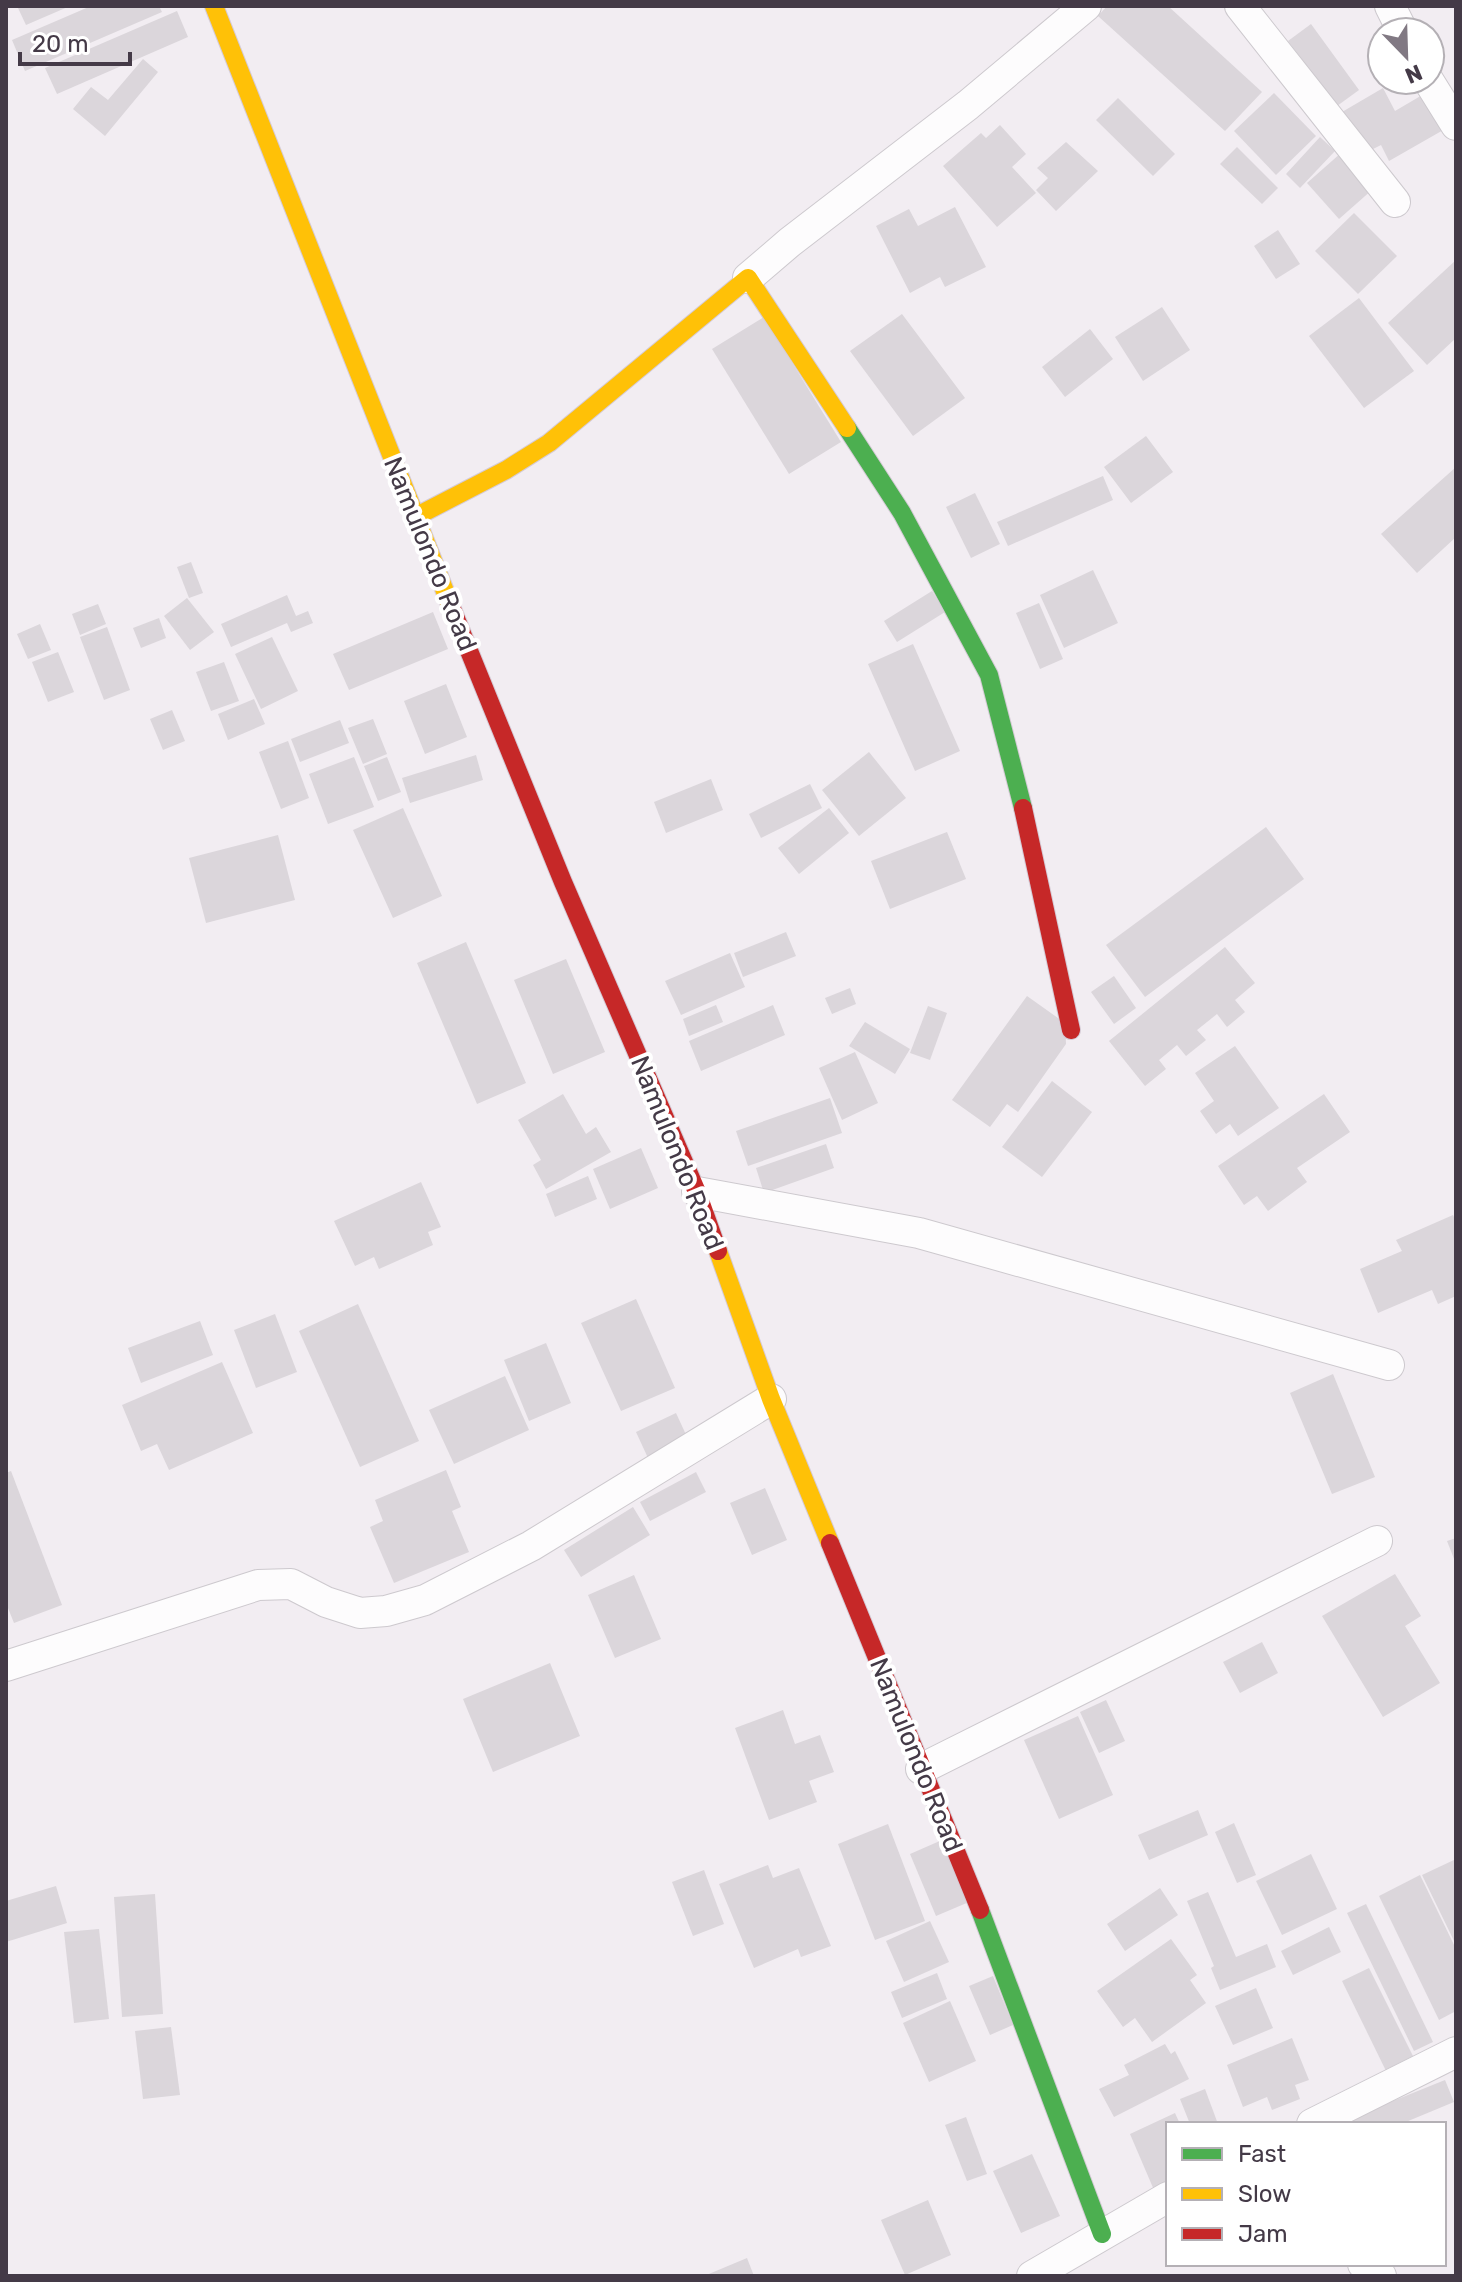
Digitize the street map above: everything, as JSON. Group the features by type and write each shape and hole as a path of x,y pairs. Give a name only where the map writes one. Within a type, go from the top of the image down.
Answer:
{"street":[{"name":"Namulondo Road","path":"214,6 563,882 697,1192 771,1399 984,1919 1102,2234"},
{"path":"415,517 506,470 549,443 790,242 968,105 1086,6"},
{"path":"1240,6 1395,202"},
{"path":"1438,96 1456,125"},
{"path":"748,278 902,513 989,675 1016,776 1071,1030"},
{"path":"697,1192 919,1233 1389,1365"},
{"path":"6,1666 258,1585 291,1584 326,1602 360,1613 386,1611 425,1600 531,1546 771,1399"},
{"path":"921,1769 1377,1541"},
{"path":"1316,2122 1456,2052"},
{"path":"1032,2276 1166,2198"}],"building":[{"path":"70,6 26,25 18,8"},
{"path":"91,6 159,6 162,12 25,71 12,40"},
{"path":"1107,6 1168,6 1262,92 1225,131 1098,16"},
{"path":"177,11 188,37 57,94 45,68"},
{"path":"1311,24 1359,90 1337,106 1288,41"},
{"path":"143,59 158,72 105,136 73,109 91,87 108,100"},
{"path":"1274,93 1316,136 1276,175 1234,131"},
{"path":"1369,96 1387,96 1395,111 1425,96 1445,129 1389,161 1381,145 1365,153 1342,112"},
{"path":"1118,98 1175,154 1153,176 1096,120"},
{"path":"1000,125 1026,154 1012,167 1036,193 997,227 943,166 981,133 986,138"},
{"path":"1320,137 1335,151 1300,188 1286,174"},
{"path":"1066,142 1098,171 1056,211 1036,190 1048,178 1037,168"},
{"path":"1237,147 1278,188 1262,204 1220,164"},
{"path":"1341,153 1373,189 1339,219 1307,183"},
{"path":"955,207 986,267 945,287 940,277 910,293 876,226 909,209 918,226"},
{"path":"1354,213 1397,256 1358,294 1315,251"},
{"path":"1278,230 1300,264 1276,279 1254,246"},
{"path":"1456,260 1456,338 1427,365 1388,323"},
{"path":"1359,298 1414,371 1364,408 1309,336"},
{"path":"1162,307 1190,350 1143,381 1115,337"},
{"path":"902,314 965,398 913,436 850,351"},
{"path":"764,317 841,442 789,474 712,349"},
{"path":"1090,329 1113,359 1065,397 1042,367"},
{"path":"1146,436 1173,472 1131,503 1104,467"},
{"path":"1456,467 1456,537 1417,573 1381,534"},
{"path":"1103,476 1113,500 1008,546 997,522"},
{"path":"975,493 1000,544 971,558 946,507"},
{"path":"191,562 203,593 189,598 177,567"},
{"path":"1093,570 1118,623 1064,648 1040,595"},
{"path":"932,591 945,612 897,642 884,621"},
{"path":"287,595 296,616 308,611 313,623 291,632 287,623 231,647 221,624"},
{"path":"187,598 214,632 190,650 164,616"},
{"path":"1039,603 1063,659 1040,669 1016,613"},
{"path":"98,604 106,624 80,635 72,614"},
{"path":"433,612 448,649 349,690 333,654"},
{"path":"159,618 166,638 141,648 133,628"},
{"path":"40,624 51,650 28,659 17,634"},
{"path":"107,627 130,690 104,700 80,637"},
{"path":"272,637 298,691 261,709 235,654"},
{"path":"913,644 960,751 915,771 868,664"},
{"path":"58,652 74,692 48,702 32,662"},
{"path":"224,662 239,701 211,711 196,672"},
{"path":"446,684 467,737 425,754 404,701"},
{"path":"254,699 265,724 228,740 218,714"},
{"path":"172,710 185,741 163,750 150,719"},
{"path":"373,719 387,754 363,764 348,728"},
{"path":"340,720 349,743 300,762 291,739"},
{"path":"288,741 309,798 281,809 259,752"},
{"path":"869,752 906,798 859,836 822,790"},
{"path":"476,755 483,780 410,803 402,778"},
{"path":"354,757 374,807 328,824 309,774"},
{"path":"387,757 401,792 378,801 364,766"},
{"path":"711,779 723,810 666,833 654,802"},
{"path":"810,784 822,808 761,838 749,814"},
{"path":"403,808 442,896 393,918 353,830"},
{"path":"829,808 849,833 799,874 778,848"},
{"path":"1266,827 1304,879 1145,997 1106,945"},
{"path":"947,832 966,879 890,909 871,861"},
{"path":"278,835 295,900 206,923 189,858"},
{"path":"786,932 796,956 743,977 734,953"},
{"path":"466,942 526,1083 477,1104 417,963"},
{"path":"1225,947 1255,983 1235,1000 1245,1012 1227,1027 1217,1014 1197,1030 1206,1040 1186,1056 1177,1045 1159,1060 1166,1069 1145,1086 1109,1041"},
{"path":"730,953 745,987 681,1015 665,981"},
{"path":"566,959 605,1052 553,1074 514,980"},
{"path":"1114,976 1136,1008 1114,1024 1091,992"},
{"path":"850,988 856,1004 832,1014 825,998"},
{"path":"1027,996 1065,1023 1066,1044 1018,1112 1007,1104 990,1127 952,1100"},
{"path":"716,1005 723,1022 689,1036 683,1019"},
{"path":"773,1005 785,1035 701,1071 689,1041"},
{"path":"928,1006 947,1013 930,1060 910,1053"},
{"path":"865,1022 910,1049 895,1074 849,1046"},
{"path":"1235,1046 1279,1108 1238,1136 1230,1124 1216,1134 1200,1111 1214,1101 1195,1073"},
{"path":"855,1052 878,1103 842,1120 819,1068"},
{"path":"1052,1081 1092,1112 1042,1177 1002,1147"},
{"path":"563,1094 586,1134 596,1127 611,1152 546,1189 533,1165 541,1160 518,1120"},
{"path":"1324,1094 1350,1132 1297,1168 1307,1182 1268,1211 1257,1196 1244,1205 1218,1166"},
{"path":"830,1098 842,1133 748,1166 736,1131"},
{"path":"826,1144 834,1168 764,1193 756,1168"},
{"path":"641,1148 658,1188 610,1209 593,1169"},
{"path":"588,1176 597,1199 555,1217 546,1194"},
{"path":"421,1182 441,1227 428,1232 433,1245 379,1269 374,1257 355,1266 334,1221"},
{"path":"1453,1215 1456,1221 1456,1296 1438,1304 1432,1290 1378,1313 1360,1269 1402,1251 1396,1240"},
{"path":"636,1299 675,1388 621,1411 581,1323"},
{"path":"358,1304 419,1441 360,1467 299,1331"},
{"path":"275,1314 297,1372 256,1388 234,1330"},
{"path":"200,1321 213,1355 141,1383 128,1348"},
{"path":"546,1343 571,1403 529,1421 504,1360"},
{"path":"222,1362 253,1433 169,1470 157,1444 141,1451 122,1405"},
{"path":"1333,1374 1375,1477 1332,1494 1290,1393"},
{"path":"505,1376 529,1430 454,1464 429,1410"},
{"path":"676,1413 688,1439 648,1458 636,1432"},
{"path":"446,1470 461,1507 452,1511 469,1552 394,1583 370,1527 383,1521 375,1500"},
{"path":"11,1471 62,1605 14,1623 6,1603 6,1473"},
{"path":"696,1472 706,1492 650,1521 640,1502"},
{"path":"765,1488 787,1540 752,1555 730,1503"},
{"path":"633,1507 650,1535 581,1577 564,1550"},
{"path":"1456,1538 1456,1564 1447,1541"},
{"path":"1395,1574 1421,1616 1405,1626 1440,1683 1383,1717 1322,1616"},
{"path":"634,1575 661,1639 615,1658 588,1595"},
{"path":"1262,1642 1278,1673 1240,1693 1223,1662"},
{"path":"550,1663 580,1736 493,1772 463,1699"},
{"path":"1106,1700 1125,1741 1099,1753 1080,1712"},
{"path":"783,1710 795,1744 820,1735 834,1772 809,1781 817,1802 769,1820 735,1728"},
{"path":"1078,1716 1113,1795 1059,1819 1024,1740"},
{"path":"1198,1810 1208,1835 1149,1860 1138,1835"},
{"path":"1234,1823 1256,1875 1237,1883 1215,1832"},
{"path":"888,1824 925,1921 875,1940 838,1844"},
{"path":"942,1840 969,1902 936,1916 910,1854"},
{"path":"1311,1854 1337,1909 1282,1935 1256,1881"},
{"path":"1456,1859 1456,1945 1422,1875"},
{"path":"768,1865 773,1878 799,1868 831,1946 801,1957 798,1949 754,1968 719,1884"},
{"path":"704,1870 724,1924 693,1936 672,1882"},
{"path":"1420,1875 1456,1949 1456,2011 1439,2020 1379,1896"},
{"path":"56,1886 67,1923 6,1942 6,1901"},
{"path":"1160,1888 1178,1915 1125,1951 1107,1924"},
{"path":"1208,1892 1236,1957 1267,1944 1276,1967 1220,1990 1211,1968 1214,1966 1187,1901"},
{"path":"155,1894 163,2014 122,2017 114,1897"},
{"path":"1366,1904 1433,2042 1414,2051 1347,1913"},
{"path":"930,1921 949,1962 904,1982 886,1941"},
{"path":"1329,1927 1341,1952 1293,1975 1281,1951"},
{"path":"99,1929 109,2019 74,2023 64,1932"},
{"path":"1171,1939 1197,1975 1190,1980 1206,2003 1152,2042 1135,2018 1123,2027 1097,1991"},
{"path":"1369,1968 1417,2064 1389,2077 1342,1981"},
{"path":"937,1973 947,1999 902,2018 891,1992"},
{"path":"993,1976 1013,2025 990,2035 969,1986"},
{"path":"1256,1988 1273,2028 1233,2045 1215,2006"},
{"path":"950,2001 976,2061 929,2082 903,2023"},
{"path":"171,2027 180,2095 143,2099 135,2031"},
{"path":"1292,2038 1309,2080 1295,2085 1300,2099 1272,2110 1267,2097 1243,2107 1227,2065"},
{"path":"1165,2044 1171,2054 1175,2051 1189,2079 1114,2117 1099,2089 1129,2075 1124,2065"},
{"path":"1445,2080 1454,2102 1406,2122 1341,2122"},
{"path":"1205,2089 1217,2122 1189,2122 1180,2099"},
{"path":"1175,2113 1179,2122 1166,2122 1166,2185 1154,2190 1130,2134"},
{"path":"966,2117 987,2174 967,2181 945,2125"},
{"path":"1032,2154 1060,2216 1021,2233 993,2171"},
{"path":"928,2200 951,2255 905,2275 881,2220"},
{"path":"747,2258 754,2276 704,2276"}],"traffic: fast":[{"path":"847,428 902,513 989,675 1023,808"},
{"path":"980,1910 1102,2234"}],"traffic: slow":[{"path":"214,6 450,604"},
{"path":"415,517 506,470 549,443 748,278 847,428"},
{"path":"718,1251 771,1399 830,1543"}],"traffic: jam":[{"path":"450,604 563,882 697,1192 718,1251"},
{"path":"1023,808 1071,1030"},
{"path":"830,1543 980,1910"}]}
